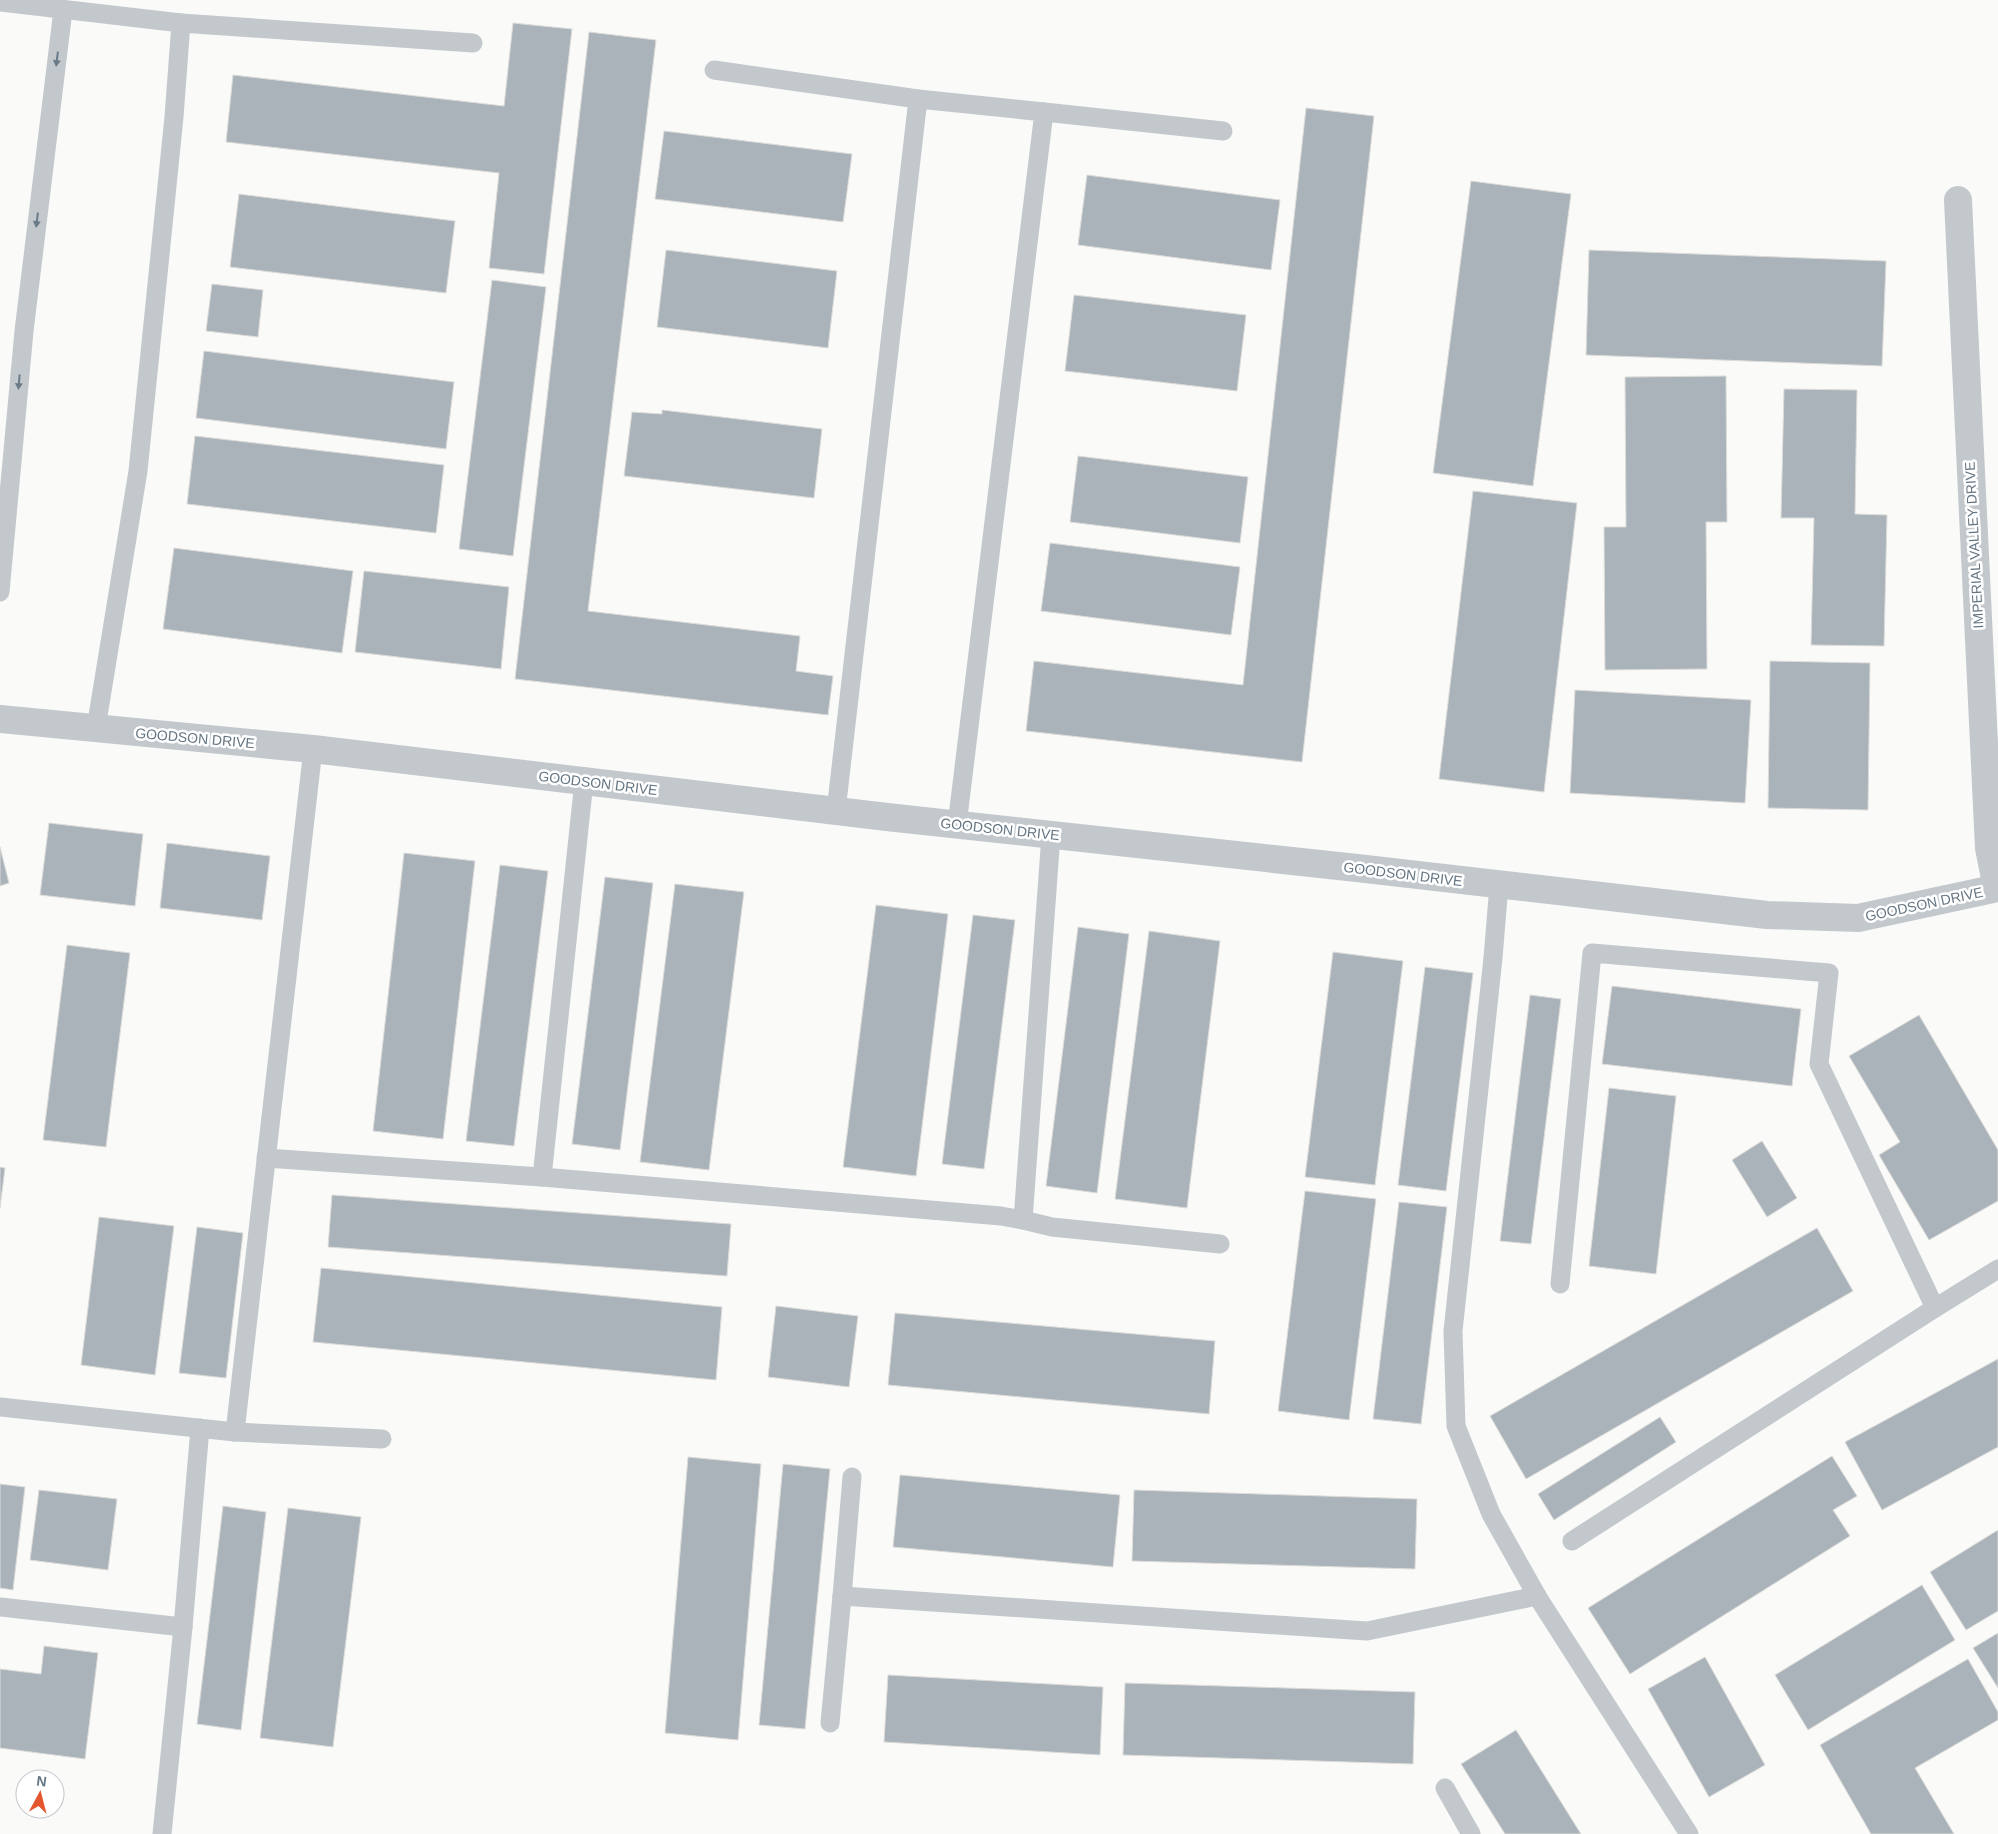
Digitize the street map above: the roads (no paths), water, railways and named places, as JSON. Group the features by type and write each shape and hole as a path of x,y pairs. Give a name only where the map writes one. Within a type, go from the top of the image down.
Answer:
{"street":[{"name":"IMPERIAL VALLEY DRIVE","path":"1958,200 1989,848 1998,889"},
{"name":"GOODSON DRIVE","path":"0,719 313,749 957,825 1347,867 1767,916 1858,918 1998,889"}],"lane":[{"path":"0,2 181,23 473,43"},
{"path":"0,592 24,331 63,10"},
{"path":"96,728 138,471 174,117 181,23"},
{"path":"714,70 918,99 1223,131"},
{"path":"836,811 918,99"},
{"path":"957,825 1044,112"},
{"path":"235,1432 313,749"},
{"path":"542,1177 584,781"},
{"path":"1023,1220 1051,835"},
{"path":"1500,885 1453,1331 1456,1426 1491,1514 1536,1596 1689,1834"},
{"path":"1560,1284 1592,953 1829,973 1818,1064 1935,1308"},
{"path":"266,1158 542,1177 1001,1216 1052,1227 1220,1244"},
{"path":"1572,1541 1998,1269"},
{"path":"0,1407 235,1432 382,1439"},
{"path":"162,1834 183,1627 200,1428"},
{"path":"830,1723 852,1477"},
{"path":"842,1596 1366,1630 1536,1596"},
{"path":"0,1607 183,1627"},
{"path":"1445,1788 1471,1834"}]}
